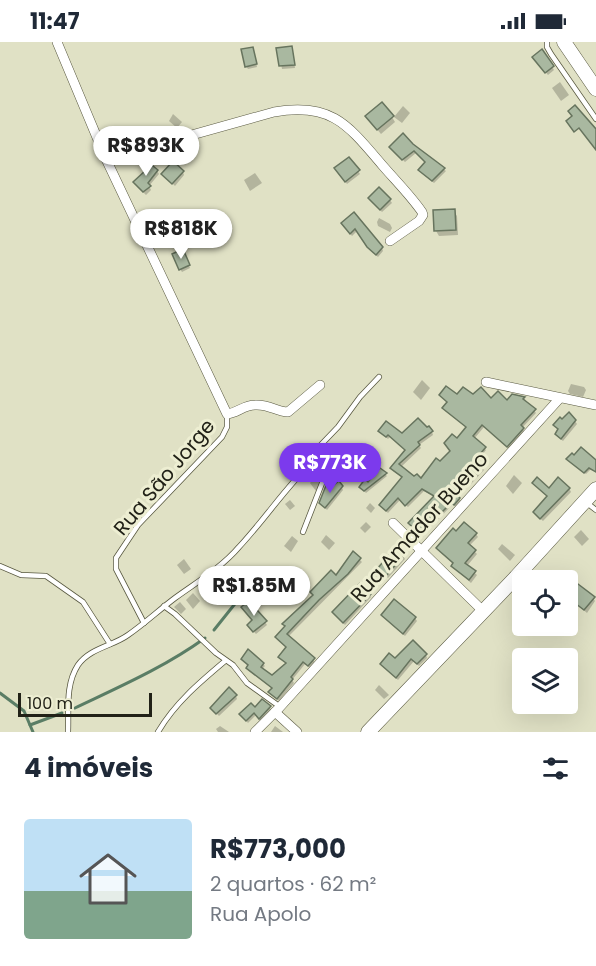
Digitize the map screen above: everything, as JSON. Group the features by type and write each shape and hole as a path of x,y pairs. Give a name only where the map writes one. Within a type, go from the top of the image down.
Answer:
{"main road":[{"path":"567,43 596,89"},
{"path":"368,732 596,489"}],"street":[{"path":"57,42 106,159 227,414 254,405 270,406 279,412 288,412 320,385"},
{"path":"106,159 274,112 294,109 326,113 356,134 422,212 422,218 419,221 390,241"},
{"path":"486,382 596,405"},
{"name":"Rua Amador Bueno","path":"255,732 560,398"},
{"path":"393,523 483,611"},
{"path":"278,709 297,732"}],"lane":[{"path":"547,42 551,54 596,119"},
{"path":"303,532 325,479 325,468 314,451 338,427 360,397 380,377"},
{"name":"Rua São Jorge","path":"144,623 116,569 116,558 138,525 222,437 227,427 227,414"},
{"path":"68,732 69,689 80,663 89,654 127,636 164,606 222,565 316,456"},
{"path":"585,501 596,510"},
{"path":"0,566 21,575 41,575 56,583 83,603 110,644"},
{"path":"164,606 225,661 233,665 247,683 278,709"},
{"path":"158,732 174,708 197,684 225,661"}],"building":[{"path":"292,46 295,65 279,66 276,48"},
{"path":"253,47 257,64 245,67 241,49"},
{"path":"542,49 554,66 545,73 532,57"},
{"path":"382,102 394,116 377,130 365,116"},
{"path":"575,105 596,129 596,150 579,128 574,132 566,121 572,116 568,111"},
{"path":"149,128 152,137 134,144 131,135"},
{"path":"403,133 413,144 445,168 432,181 418,170 425,162 414,151 402,160 389,147"},
{"path":"349,157 360,170 345,182 334,168"},
{"path":"147,161 158,170 148,183 151,186 143,192 133,182 146,170 143,167"},
{"path":"173,161 184,171 172,184 161,174"},
{"path":"379,187 391,199 380,210 368,198"},
{"path":"455,209 456,230 434,231 433,210"},
{"path":"354,212 383,247 376,255 367,247 355,229 350,234 341,223"},
{"path":"183,249 190,265 179,270 172,254"},
{"path":"446,386 457,394 463,387 473,394 481,387 491,398 498,391 507,400 512,394 525,397 523,399 536,409 521,425 524,428 507,447 482,425 473,436 486,447 475,460 483,466 469,482 466,480 455,492 460,498 454,505 451,503 420,534 408,523 434,496 422,489 405,506 398,498 386,511 379,505 402,477 390,468 405,450 388,435 386,437 378,431 386,421 402,433 418,418 427,427 429,426 433,431 418,442 420,445 399,464 414,476 417,474 421,478 436,458 440,461 450,451 444,443 452,434 457,438 466,427 442,408 447,402 439,395"},
{"path":"569,412 576,420 561,439 555,434 558,429 553,425"},
{"path":"581,447 596,460 596,472 589,468 584,473 566,459 572,453 574,455"},
{"path":"380,468 387,473 364,491 359,487 365,479 368,482"},
{"path":"537,477 549,488 558,477 570,488 540,519 533,512 547,496 532,483"},
{"path":"339,481 343,486 325,508 319,503 327,483 331,487"},
{"path":"464,522 477,533 468,543 476,550 465,563 476,571 469,580 451,566 453,563 436,548 453,528 456,531"},
{"path":"395,548 404,555 386,576 377,569"},
{"path":"353,551 361,558 348,574 287,634 315,658 308,666 303,662 277,699 268,692 272,688 246,668 248,665 241,659 248,649 264,663 261,667 272,675 286,663 278,657 286,647 275,637 285,626 282,624 313,595 310,592 331,570 336,575"},
{"path":"219,576 226,583 212,596 205,588"},
{"path":"360,583 371,594 343,623 332,612"},
{"path":"578,584 595,597 584,610 578,605"},
{"path":"394,599 416,617 403,634 381,615"},
{"path":"249,601 267,621 253,632 247,625 252,620 241,607"},
{"path":"413,640 427,654 417,664 411,659 396,678 380,664 389,653 395,658"},
{"path":"229,687 237,695 216,714 210,708"},
{"path":"262,699 271,706 259,719 254,713 246,721 239,714 251,703 255,707"}],"waterway":[{"path":"214,630 238,600 247,595"},
{"path":"75,708 158,667 205,638"},
{"path":"0,693 24,711 33,732"},
{"path":"30,725 62,713"}]}
